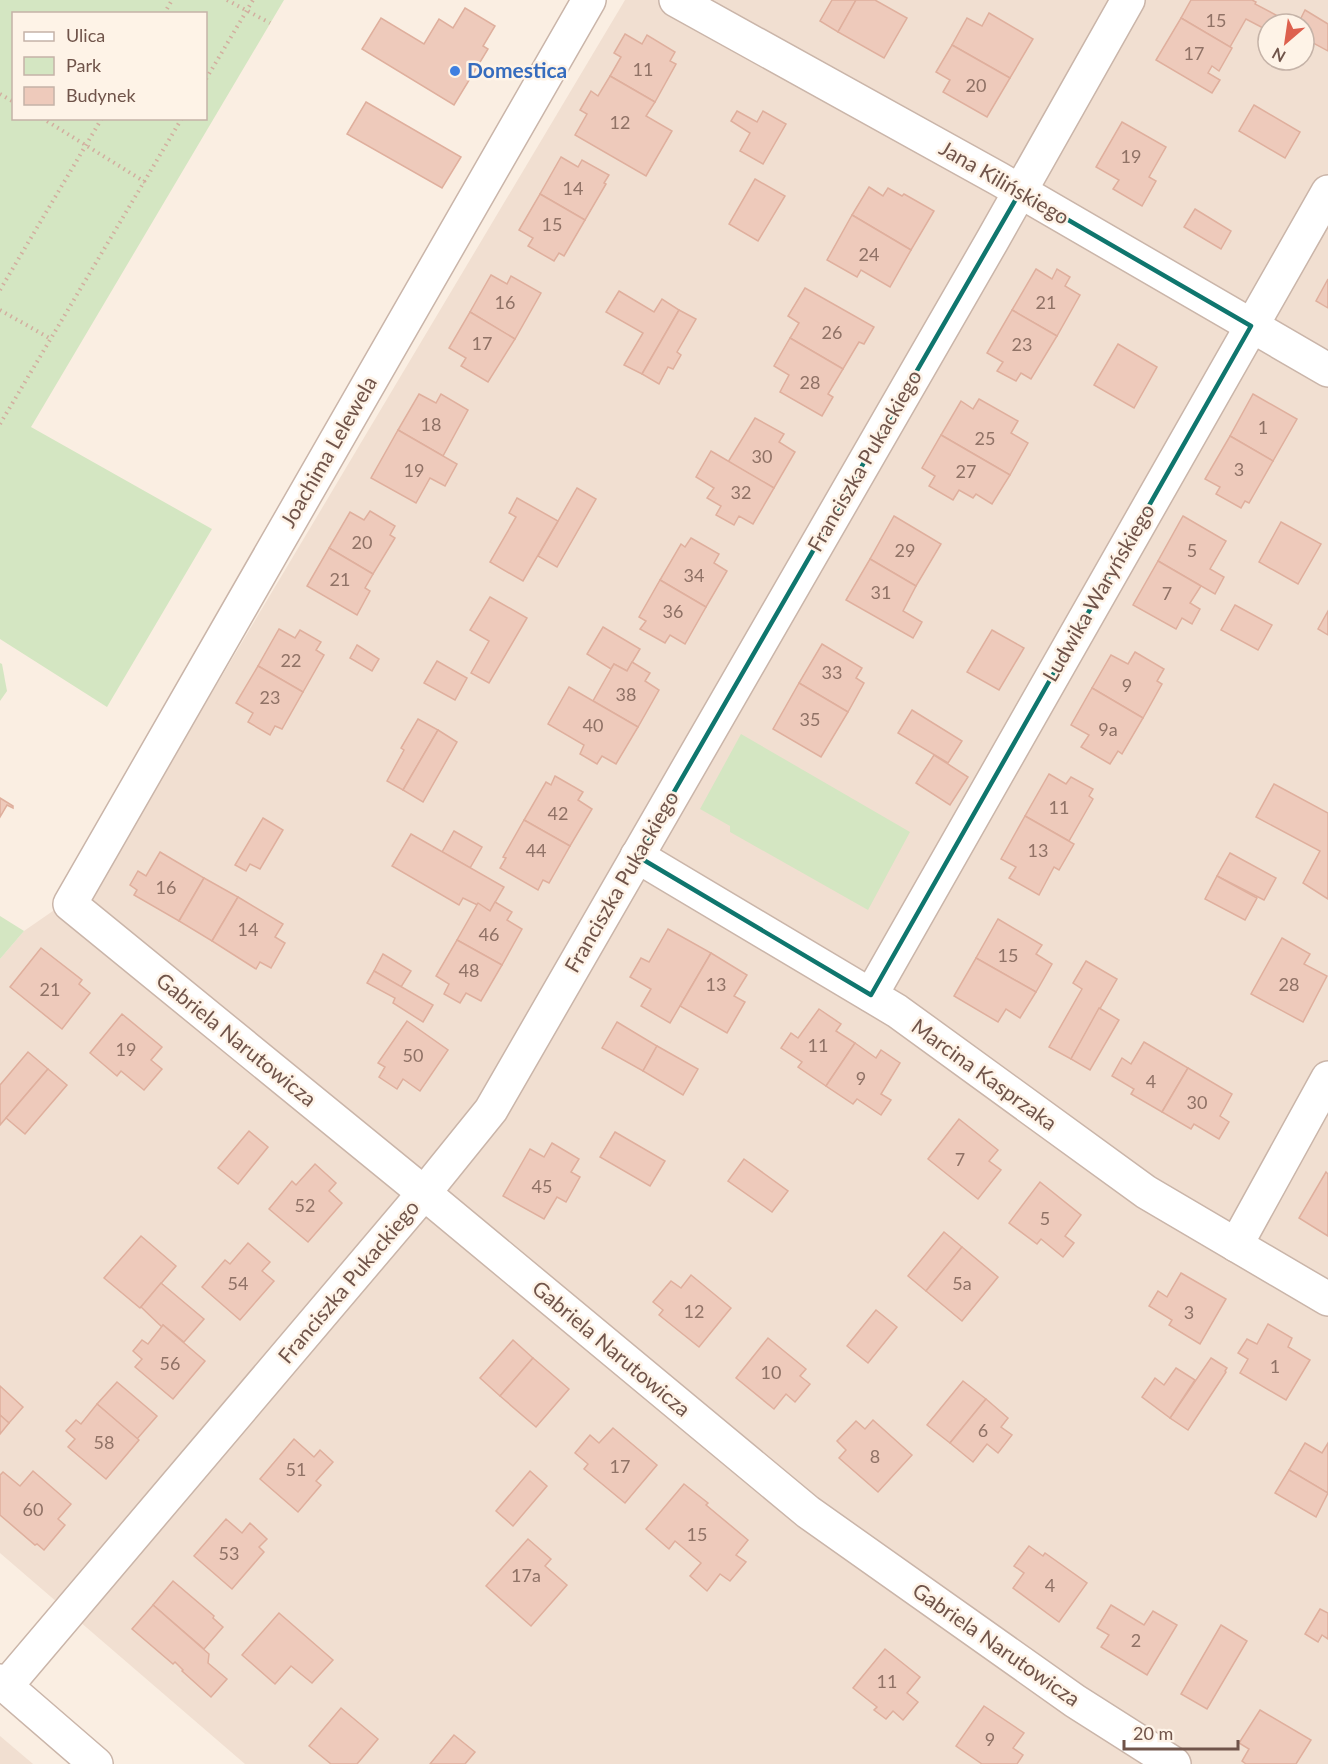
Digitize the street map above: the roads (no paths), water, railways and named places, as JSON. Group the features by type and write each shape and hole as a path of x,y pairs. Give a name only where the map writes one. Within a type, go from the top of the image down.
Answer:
{"street":[{"name":"Joachima Lelewela","path":"70,904 589,0"},
{"name":"Jana Kilińskiego","path":"676,0 1020,192 1328,370"},
{"name":"Franciszka Pukackiego","path":"3,1684 424,1193 491,1110 1020,192 1128,0"},
{"name":"Ludwika Waryńskiego","path":"871,994 1328,192"},
{"name":"Marcina Kasprzaka","path":"637,856 871,994 1146,1192 1328,1299"},
{"name":"Gabriela Narutowicza","path":"70,904 424,1193 808,1512 1075,1701 1174,1764"},
{"path":"1236,1245 1328,1078"},
{"path":"3,1684 96,1764"}],"place":[{"name":"Domestica","path":"455,71"}]}
